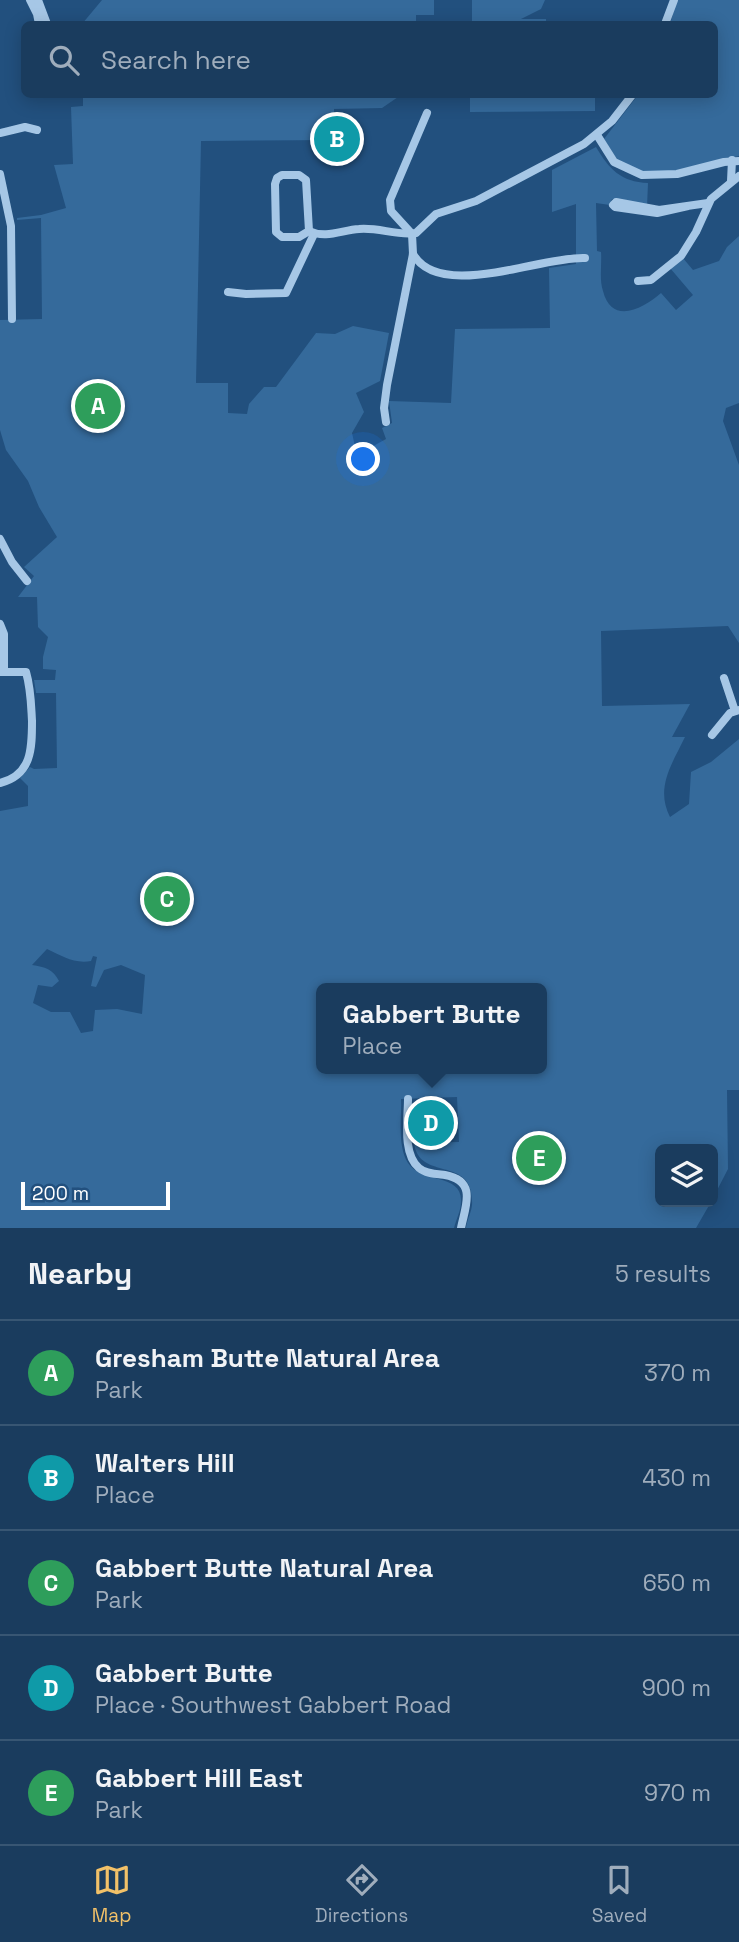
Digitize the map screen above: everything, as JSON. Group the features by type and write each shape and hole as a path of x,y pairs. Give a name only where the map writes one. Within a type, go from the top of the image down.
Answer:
{"street":[{"path":"30,0 38,21"},
{"path":"38,0 46,21"},
{"path":"666,21 674,0"},
{"path":"228,292 286,293 289,290 311,232 306,180 299,175 282,176 275,184 276,232 282,237 299,237 311,232 337,234 363,228 412,234 422,229 436,214 476,201 579,148 597,135 630,98"},
{"path":"386,422 385,398 390,365 413,254 412,234 391,211 390,200 428,113"},
{"path":"0,133 25,127 37,130"},
{"path":"597,135 614,162 642,175 677,174 736,161 735,178 713,195 696,232 681,256 651,280 638,281"},
{"path":"0,177 11,226 12,319"},
{"path":"688,206 657,214 613,205 616,202 659,211 688,206 708,203"},
{"path":"413,254 421,266 428,270 475,275 563,258 585,258"},
{"path":"0,539 12,562 27,581"},
{"path":"0,624 4,634 2,672 26,672 31,691 30,756 22,771 0,783"},
{"path":"712,734 737,710 724,678"},
{"path":"408,1099 408,1144 416,1164 429,1172 455,1178 465,1189 468,1205 461,1228"}],"shaded area":[{"path":"102,0 434,0 434,15 416,15 416,21 84,21"},
{"path":"472,0 545,0 541,9 521,19 546,21 472,21"},
{"path":"677,0 739,0 739,156 672,172 639,171 617,160 604,139 636,98 718,98 718,21 671,21"},
{"path":"83,98 397,98 382,108 334,109 334,140 201,141 196,383 228,383 228,413 247,414 249,404 264,387 276,387 316,333 335,334 353,326 389,333 380,381 356,393 364,412 352,433 357,455 386,439 382,428 392,423 389,401 451,403 455,329 550,328 549,268 576,264 576,204 552,212 552,170 596,147 617,173 630,180 648,183 647,207 612,199 610,205 596,203 597,251 601,252 602,286 607,302 621,311 638,308 661,293 676,310 693,295 670,268 682,257 693,270 719,261 727,247 739,236 739,403 726,408 723,421 739,465 739,643 728,626 601,631 602,706 690,704 672,737 685,737 665,786 664,796 670,817 689,804 691,772 711,762 739,739 739,1090 727,1090 728,1169 718,1188 718,1144 655,1144 655,1207 708,1207 696,1228 466,1228 472,1204 470,1187 464,1178 455,1173 425,1162 418,1155 414,1143 459,1142 457,1097 401,1099 401,1140 408,1163 422,1174 449,1182 460,1193 461,1205 454,1228 0,1228 0,811 28,806 28,786 20,778 30,767 57,768 56,693 36,693 34,680 55,680 56,670 43,669 48,637 38,627 37,597 18,597 34,576 24,567 57,537 39,507 28,481 6,450 0,430 0,320 42,319 41,218 17,218 66,208 54,165 73,164 71,107 83,106","holes":["47,949 79,961 91,961 93,956 97,957 91,986 96,987 104,970 121,965 145,975 142,1014 117,1009 95,1010 93,1031 81,1033 70,1012 51,1012 33,1003 38,985 52,987 59,981 48,969 32,965"]},
{"path":"470,98 595,98 595,111 470,112"}],"place":[{"name":"Walters Hill","path":"337,139"},
{"name":"Gresham Butte Natural Area","path":"98,406"},
{"name":"Gabbert Butte Natural Area","path":"167,899"},
{"name":"Gabbert Butte","path":"431,1123"},
{"name":"Gabbert Hill East","path":"539,1158"}]}
